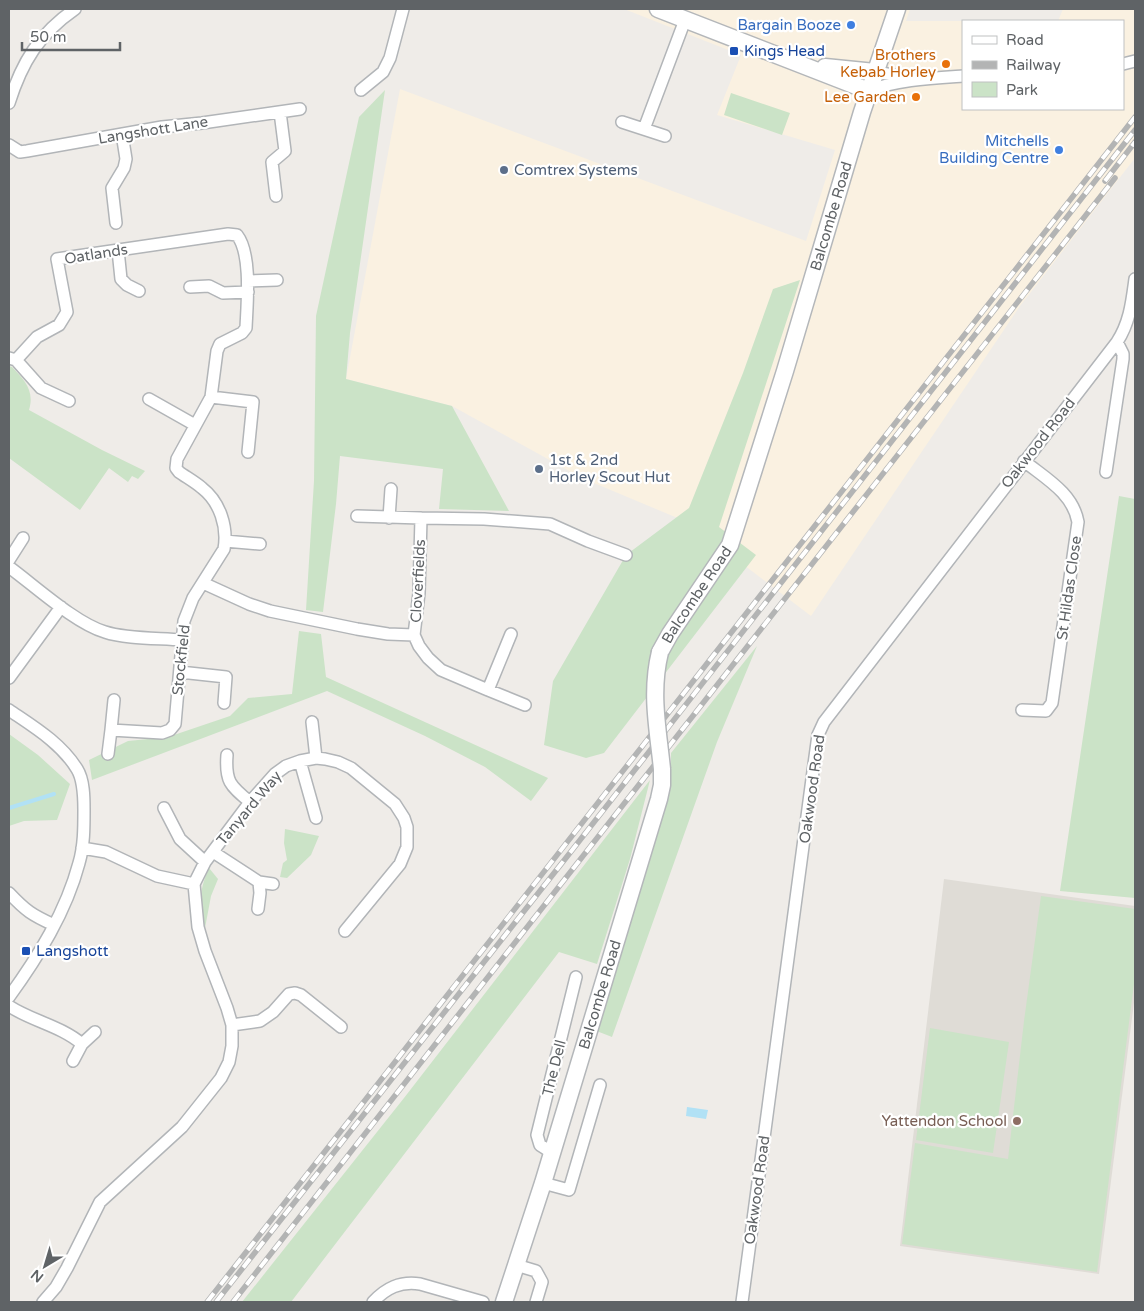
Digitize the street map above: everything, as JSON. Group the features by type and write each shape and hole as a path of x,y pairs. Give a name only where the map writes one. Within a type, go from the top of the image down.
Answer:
{"main road":[{"path":"658,9 869,91"},
{"name":"Balcombe Road","path":"504,1302 543,1183 659,799 662,769 654,695 660,652 730,545 785,371 869,91 897,9"},
{"path":"812,68 830,67 875,72"}],"street":[{"path":"9,103 23,66 34,49 59,20 75,9"},
{"path":"362,90 384,72 390,58 403,9"},
{"path":"644,129 685,20"},
{"path":"875,72 920,80"},
{"path":"869,91 878,87 920,80 962,76"},
{"name":"Langshott Lane","path":"9,145 20,152 162,126 300,109"},
{"path":"276,196 272,162 284,151 280,112"},
{"path":"622,122 665,136"},
{"path":"116,223 112,188 124,168 126,159 122,134"},
{"name":"Oatlands","path":"13,359 37,337 59,325 67,312 58,259 228,234 237,235 242,241 244,248 248,287"},
{"path":"118,250 121,279 127,286 139,291"},
{"name":"Oakwood Road","path":"742,1302 820,729 856,678 1117,342 1129,318 1135,279"},
{"path":"190,287 209,286 223,293 277,280"},
{"path":"248,287 246,328 242,333 220,344 217,351 211,397 177,459 176,468 203,488 215,502 223,521 225,541 260,544"},
{"path":"1106,472 1123,359 1123,354 1117,342"},
{"path":"13,359 41,388 69,401"},
{"path":"211,397 253,402 248,452"},
{"path":"149,399 195,425"},
{"name":"St Hildas Close","path":"1022,710 1046,711 1052,703 1078,522 1076,512 1067,496 1024,461"},
{"path":"389,518 391,489"},
{"path":"357,516 421,518"},
{"name":"Cloverfields","path":"203,583 249,604 270,611 357,629 414,635 419,593 421,518 484,519 550,524 626,555"},
{"path":"9,560 23,538"},
{"name":"Stockfield","path":"111,730 162,733 170,730 175,724 182,640 188,610 192,598 224,549 225,541"},
{"path":"9,567 61,607 104,632 182,640"},
{"path":"9,678 61,607"},
{"path":"488,690 511,634"},
{"path":"414,635 428,658 441,670 525,705"},
{"path":"180,672 226,677 224,703"},
{"path":"108,754 114,700"},
{"path":"9,710 40,731 66,753 78,770 84,798 82,848 79,863 67,897 54,925 27,972 9,997"},
{"path":"312,722 316,758"},
{"path":"227,755 227,778 236,790 250,802"},
{"name":"Tanyard Way","path":"194,884 205,862 250,802 275,774 286,766 300,761 316,758 338,762 356,772 395,804 404,818 407,828 407,847 400,864 345,931"},
{"path":"300,761 316,818"},
{"path":"164,808 180,839 205,862"},
{"path":"43,1302 56,1287 67,1268 100,1202 182,1127 221,1078 229,1062 232,1046 232,1025 198,927 194,884 157,876 106,852 82,848"},
{"path":"213,852 259,882 273,884"},
{"path":"258,908 259,882"},
{"path":"9,893 30,914 54,925"},
{"name":"The Dell","path":"551,1152 540,1145 537,1135 576,978"},
{"path":"232,1025 260,1021 273,1012 289,994 294,993 301,995 341,1027"},
{"path":"9,1006 73,1036 82,1044"},
{"path":"73,1061 82,1044 95,1032"},
{"path":"543,1183 569,1190 600,1085"},
{"path":"516,1265 536,1271 542,1282 536,1302"},
{"path":"373,1302 390,1288 410,1282 483,1302"}],"shaded area":[{"path":"624,9 910,9 906,21 962,21 962,110 1124,110 1124,20 1058,20 1063,9 1135,9 1135,158 1020,306 811,616 687,522 582,478 452,406 346,379 400,89 806,241 835,150 717,115 741,55"},
{"name":"Yattendon School","path":"944,879 1135,906 1135,995 1099,1274 900,1246"}],"green space":[{"path":"385,90 350,333 346,379 452,406 509,511 439,509 443,469 340,456 323,612 306,610 314,481 316,316 359,117"},
{"path":"731,93 790,113 782,135 724,115"},
{"path":"800,280 719,527 756,555 604,753 586,758 544,745 553,681 626,555 689,508 743,373 773,289"},
{"path":"9,366 12,367 27,386 31,397 29,410 145,471 138,479 132,476 128,482 109,468 80,510 9,458"},
{"path":"1119,496 1135,499 1135,898 1060,891"},
{"path":"299,631 321,634 326,677 548,778 531,801 485,767 425,736 327,691 92,780 89,760 128,741 168,737 230,716 248,698 292,694"},
{"path":"757,646 717,742 612,1037 594,1030 671,786 671,753"},
{"path":"9,734 38,755 70,784 57,820 24,821 9,826"},
{"path":"650,780 630,859 597,964 559,952 291,1302 242,1302 404,1098"},
{"path":"285,829 319,836 311,855 287,878 280,877 283,863 287,860 284,843"},
{"path":"209,868 218,879 211,896 205,928 201,898 203,884"},
{"name":"Yattendon School","path":"1041,896 1135,909 1135,976 1097,1272 902,1244 915,1143 1008,1159"},
{"path":"930,1028 1009,1042 993,1153 916,1140"}],"water":[{"path":"687,1107 708,1110 706,1119 686,1116"}],"waterway":[{"path":"9,808 54,794"}],"railway":[{"path":"207,1302 1135,117"},
{"path":"216,1302 1135,130"},
{"path":"1105,181 1135,142"},
{"path":"233,1302 1115,178"}],"place":[{"name":"Bargain Booze","path":"851,25"},
{"name":"Kings Head","path":"734,51"},
{"name":"Brothers Kebab Horley","path":"946,64"},
{"name":"Lee Garden","path":"916,97"},
{"name":"Mitchells Building Centre","path":"1059,150"},
{"name":"Comtrex Systems","path":"504,170"},
{"name":"1st & 2nd Horley Scout Hut","path":"539,469"},
{"name":"Langshott","path":"26,951"},
{"name":"Yattendon School","path":"1017,1121"}]}
